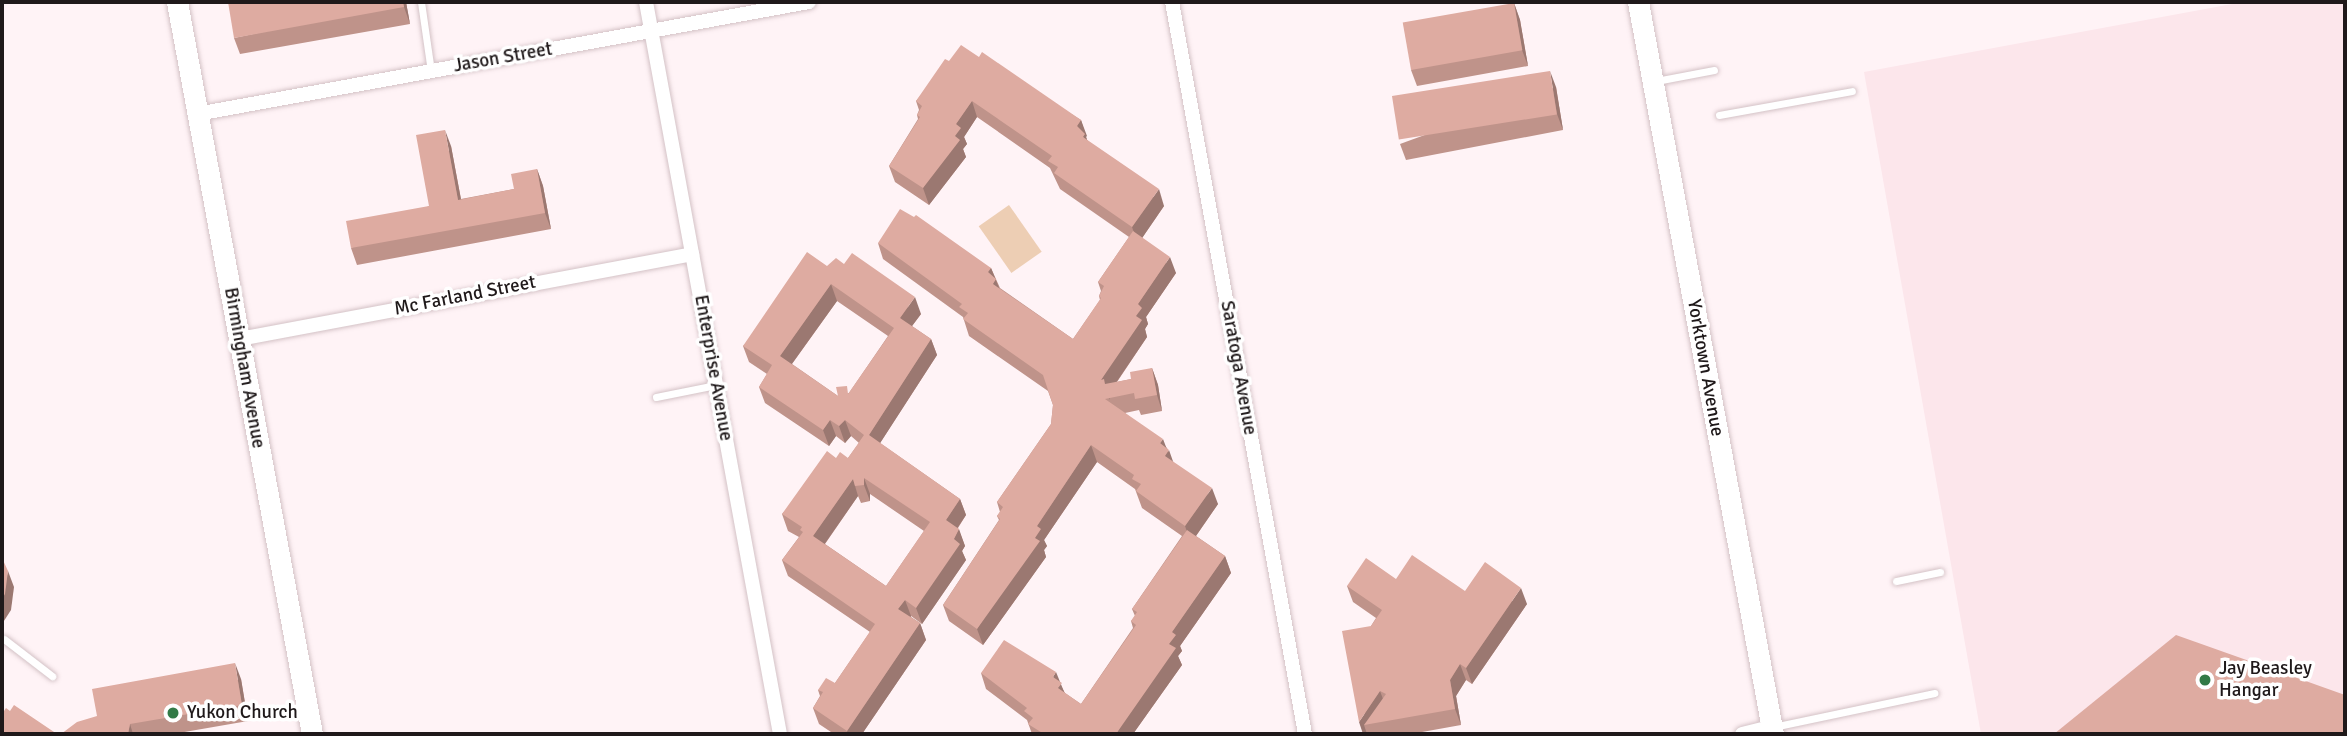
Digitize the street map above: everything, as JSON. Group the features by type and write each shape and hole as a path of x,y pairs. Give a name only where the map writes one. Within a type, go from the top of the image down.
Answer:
{"main road":[{"name":"Birmingham Avenue","path":"177,2 312,734"},
{"name":"Yorktown Avenue","path":"1638,2 1772,731"}],"street":[{"name":"Enterprise Avenue","path":"646,2 780,734"},
{"name":"Jason Street","path":"197,114 809,2"},
{"name":"Saratoga Avenue","path":"1172,2 1305,734"},
{"name":"Mc Farland Street","path":"239,339 692,254"},
{"path":"1742,734 1772,731"}],"lane":[{"path":"421,2 431,71"},
{"path":"1653,82 1714,70"},
{"path":"1719,114 1852,91"},
{"path":"656,397 716,385"},
{"path":"1896,581 1940,572"},
{"path":"4,639 52,676"},
{"path":"1772,731 1934,693"}],"shaded area":[{"path":"2243,2 2345,2 2345,709 2080,734 1981,734 1864,72"},
{"path":"1009,205 1042,252 1011,273 979,226"}],"building":[{"path":"228,2 403,2 404,7 234,38"},
{"path":"1514,3 1522,50 1411,70 1403,23"},
{"path":"961,45 979,57 982,52 1081,120 1077,126 1085,134 1083,137 1159,189 1132,227 1054,173 1058,167 1048,161 1052,156 972,101 956,124 961,128 955,136 960,140 923,188 889,166 920,117 917,115 922,106 916,101 945,59 949,61"},
{"path":"1550,71 1557,114 1399,139 1392,96"},
{"path":"445,130 458,200 514,189 511,174 537,169 545,213 351,248 346,221 429,206 416,135"},
{"path":"900,209 914,217 916,215 991,268 988,272 996,279 993,284 1073,339 1101,298 1099,296 1104,286 1098,282 1133,231 1170,257 1138,304 1142,308 1136,316 1142,320 1101,380 1104,379 1105,384 1131,379 1130,372 1152,368 1157,395 1135,399 1134,393 1105,399 1163,439 1160,443 1169,450 1165,456 1212,488 1185,526 1136,491 1141,484 1132,479 1134,475 1091,445 1037,526 1041,529 1035,538 1040,541 977,629 943,605 1000,519 997,516 1003,507 997,502 1051,424 1053,405 1043,375 963,319 968,313 959,307 962,304 878,243"},
{"path":"807,252 827,266 836,258 844,264 852,253 915,297 900,318 931,339 869,435 960,499 946,520 959,529 954,539 960,544 916,608 905,600 898,609 920,623 847,731 813,708 823,692 818,690 826,678 835,683 875,624 782,560 803,532 800,530 802,527 782,514 827,451 836,458 840,452 848,458 864,435 845,420 839,426 830,420 823,430 759,387 772,365 743,346","holes":["831,284 894,328 848,394 847,386 836,387 838,396 780,356","864,478 930,522 886,586 813,536 853,479 855,486 864,485"]},
{"path":"1187,530 1225,556 1172,632 1176,635 1169,644 1176,648 1116,734 1044,734 1028,724 1033,718 1024,711 1027,708 981,673 1004,640 1056,672 1053,677 1062,683 1058,688 1081,704 1136,625 1131,621 1137,612 1132,609"},
{"path":"1412,555 1465,591 1485,562 1521,588 1466,668 1460,664 1450,680 1455,709 1364,725 1386,694 1380,691 1359,722 1342,631 1371,626 1382,610 1347,586 1366,558 1396,579"},
{"path":"2,558 8,571 2,599"},
{"name":"Jay Beasley Hangar","path":"2176,635 2345,695 2345,734 2054,734"},
{"path":"235,663 242,705 130,724 128,734 61,734 77,722 97,716 92,689"},
{"path":"14,705 57,734 2,734 2,714 6,708 10,711"}],"place":[{"name":"Jay Beasley Hangar","path":"2205,680"},
{"name":"Yukon Church","path":"173,713"}]}
